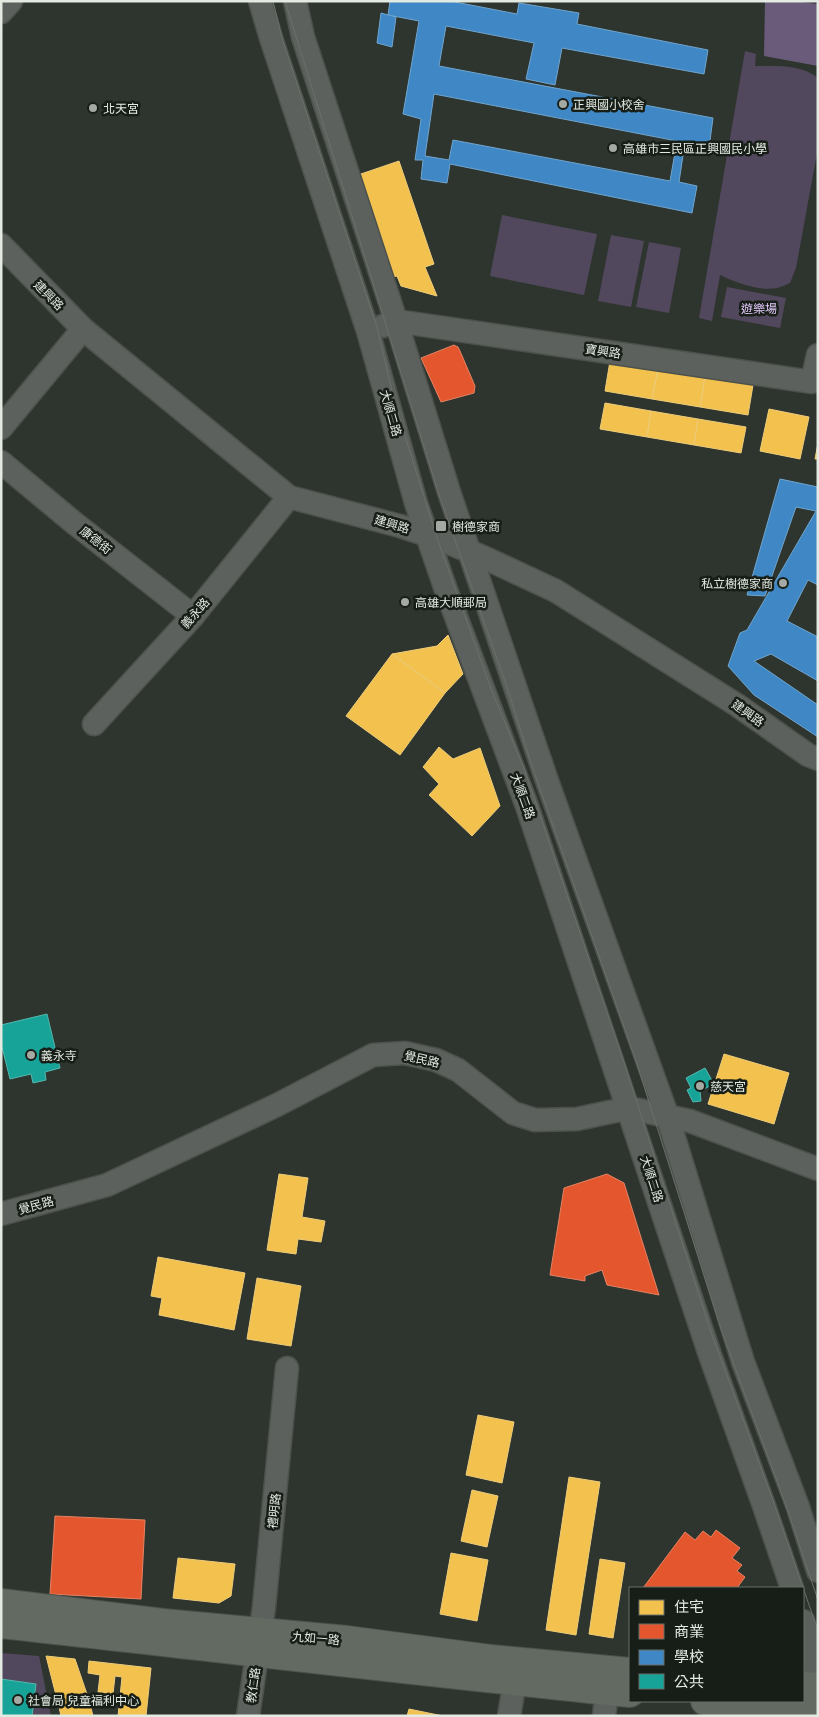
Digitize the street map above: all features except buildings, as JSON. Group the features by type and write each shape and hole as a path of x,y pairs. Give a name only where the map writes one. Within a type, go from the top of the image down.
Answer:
{"main road":[{"name":"九如一路","path":"1,1603 515,1681 616,1688"},
{"name":"九如一路","path":"1,1624 163,1641 259,1643 347,1640 491,1659 616,1688"},
{"path":"804,1687 817,1706"},
{"path":"727,1702 817,1706"}],"street":[{"path":"1,12 11,1"},
{"name":"大順二路","path":"260,1 368,331 426,534 527,806 710,1356 764,1503 792,1587"},
{"path":"295,1 303,37 396,321 468,551 546,778 667,1116 743,1362 798,1507 818,1571"},
{"name":"建興路","path":"1,245 83,329 290,497 426,534 556,591 730,701 808,755 818,759"},
{"name":"寶興路","path":"368,331 396,321 812,382 818,355"},
{"path":"1,428 83,329"},
{"name":"康德街","path":"1,462 73,522 193,616"},
{"name":"義永路","path":"94,724 193,616 290,497"},
{"name":"覺民路","path":"1,1214 107,1186 277,1105 373,1055 405,1053 436,1060 458,1070 513,1114 535,1120 577,1119 628,1108 690,1121 818,1169"},
{"name":"禮明路","path":"259,1643 287,1368"},
{"path":"804,1624 818,1682"},
{"name":"教仁路","path":"248,1716 259,1643"},
{"path":"509,1716 515,1681"}],"green space":[{"path":"745,51 756,54 755,66 796,68 811,73 818,78 818,148 796,268 790,283 781,287 763,289 745,285 720,275 712,321 699,318"},
{"path":"502,215 597,234 584,295 490,276"},
{"path":"611,235 644,241 631,307 598,301"},
{"path":"649,242 681,248 669,313 636,307"},
{"name":"遊樂場","path":"727,287 786,298 780,328 721,317"},
{"path":"1,1653 39,1656 51,1716 1,1716"}],"shaded area":[{"path":"765,1 793,1 818,4 818,66 764,56"}],"tram line":[{"path":"273,1 282,38 377,327 395,404 437,538 491,689 524,768 625,1065 711,1332 803,1587"},
{"path":"285,1 439,495 637,1064 722,1332 785,1503 818,1600"},
{"path":"804,1590 818,1631"}],"place":[{"name":"正興國小校舍","path":"563,104"},
{"name":"北天宮","path":"93,108"},
{"name":"高雄市三民區正興國民小學","path":"613,148"},
{"name":"樹德家商","path":"441,526"},
{"name":"私立樹德家商","path":"783,583"},
{"name":"高雄大順郵局","path":"405,602"},
{"name":"義永寺","path":"31,1055"},
{"name":"慈天宮","path":"700,1086"},
{"name":"社會局 兒童福利中心","path":"18,1700"}]}
